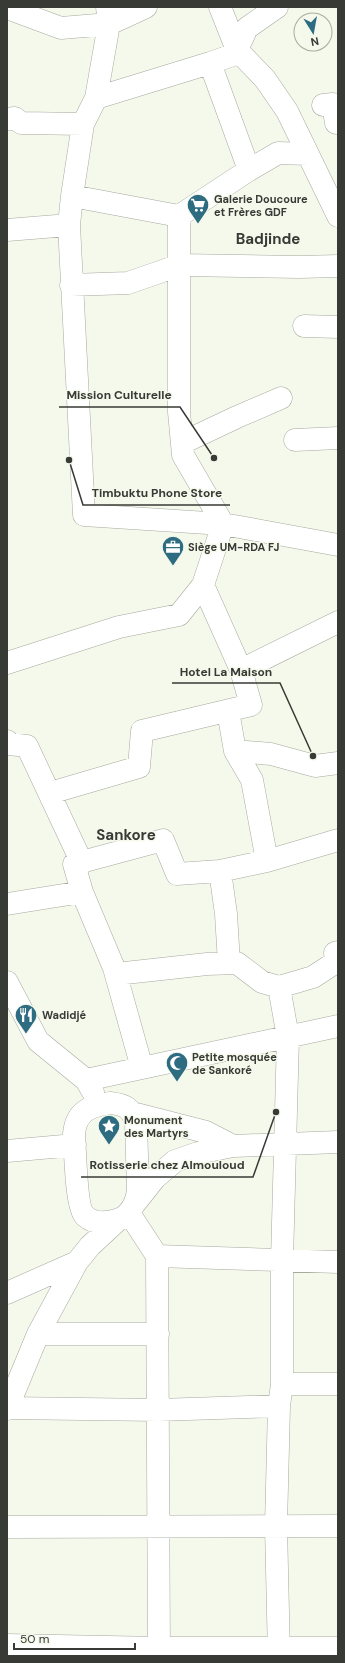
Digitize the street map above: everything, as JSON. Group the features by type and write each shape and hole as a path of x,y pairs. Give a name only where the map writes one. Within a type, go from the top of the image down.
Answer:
{"street":[{"path":"7,8 61,28 108,15 146,7"},
{"path":"220,7 237,50 266,79 287,110 338,216"},
{"path":"96,98 210,63 233,54 237,50 247,28 276,7"},
{"path":"108,15 96,98 83,124 69,225 84,515 223,524 338,545"},
{"path":"210,63 249,170"},
{"path":"323,105 333,104 336,123 338,123"},
{"path":"7,119 15,118 21,123 83,124"},
{"path":"72,196 179,216 249,170 278,153 308,154"},
{"path":"7,663 119,627 179,615 203,585 223,524 183,455 179,412 179,216"},
{"path":"7,230 69,225"},
{"path":"72,286 128,283 180,265 299,267 338,266"},
{"path":"304,326 338,327"},
{"path":"182,444 237,417 281,398"},
{"path":"295,440 338,438"},
{"path":"50,793 139,767 142,731 251,705 241,670 203,585"},
{"path":"241,670 338,622"},
{"path":"228,711 235,751 252,780 267,861"},
{"path":"7,741 9,744 27,746 82,863"},
{"path":"235,751 271,754 315,766 338,763"},
{"path":"142,1068 116,974 82,892 74,864 163,840 177,874 220,870 267,861 338,840"},
{"path":"220,870 226,914 229,964"},
{"path":"7,904 82,892"},
{"path":"116,974 207,964 237,963 262,982 279,987 313,977 336,962 335,953 338,952"},
{"path":"7,982 38,1040 86,1080 96,1106"},
{"path":"278,1652 276,1526 279,1406 282,1384 282,1260 288,1037 279,987"},
{"path":"86,1080 338,1026"},
{"path":"110,1103 124,1105 132,1113 136,1122 138,1191 128,1211 106,1222 93,1221 84,1215 79,1204 75,1124 80,1115 96,1106 110,1103"},
{"path":"132,1113 206,1132 233,1146"},
{"path":"279,1406 158,1410 7,1409 38,1334 77,1262 90,1246 128,1211 155,1178 175,1161 198,1153 233,1146 338,1142"},
{"path":"7,1151 75,1145"},
{"path":"128,1211 157,1256 159,1652"},
{"path":"157,1256 338,1262"},
{"path":"7,1293 77,1262"},
{"path":"38,1334 158,1334"},
{"path":"282,1384 338,1384"},
{"path":"7,1527 338,1526"},
{"path":"7,1645 159,1652 278,1652 338,1648"}],"place":[{"name":"Galerie Doucoure et Frères GDF","path":"198,224"},
{"name":"Mission Culturelle","path":"214,458"},
{"name":"Timbuktu Phone Store","path":"69,460"},
{"name":"Siège UM-RDA FJ","path":"173,566"},
{"name":"Hotel La Maison","path":"313,756"},
{"name":"Wadidjé","path":"26,1034"},
{"name":"Petite mosquée de Sankoré","path":"177,1082"},
{"name":"Rotisserie chez Almouloud","path":"276,1112"},
{"name":"Monument des Martyrs","path":"109,1146"}],"district":[{"name":"Badjinde","path":"268,239"},
{"name":"Sankore","path":"126,835"}]}
